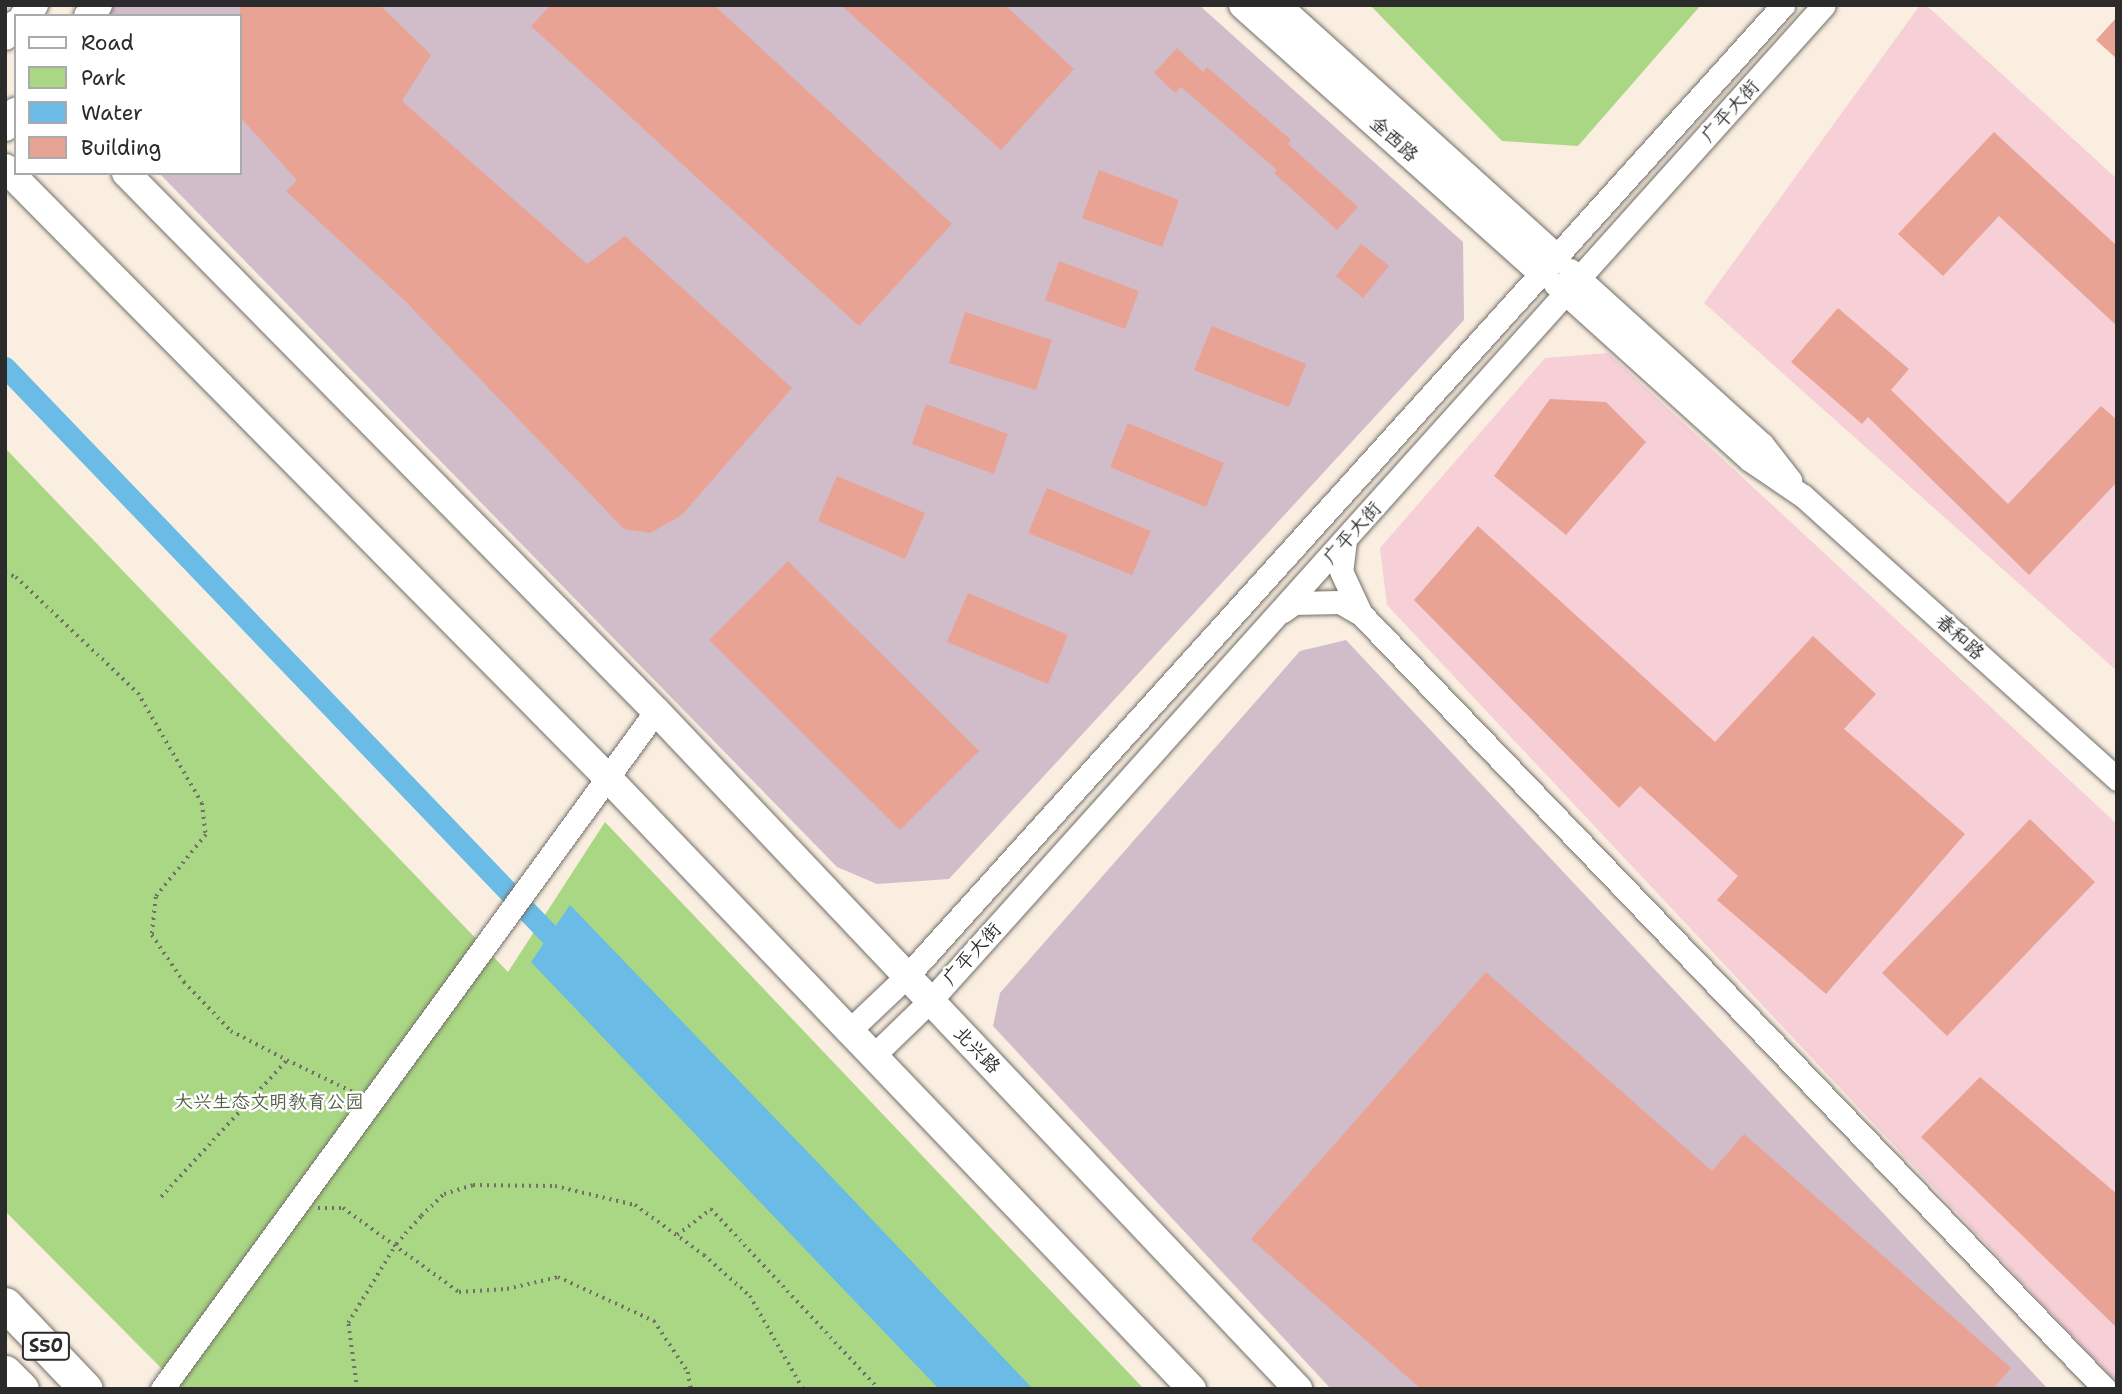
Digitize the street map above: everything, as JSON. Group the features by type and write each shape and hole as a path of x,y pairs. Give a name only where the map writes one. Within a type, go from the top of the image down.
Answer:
{"highway":[{"name":"S50","path":"5,1304 86,1389"},
{"name":"S50","path":"5,1372 22,1389"}],"main road":[{"name":"金西路","path":"1243,5 1551,266"},
{"name":"金西路","path":"1276,5 1551,266"},
{"path":"5,168 606,776 1192,1389"},
{"name":"北兴路","path":"128,175 656,711 1298,1389"}],"street":[{"name":"广平大街","path":"850,1030 907,976 1551,266 1783,5"},
{"name":"广平大街","path":"874,1055 930,1001 1824,5"},
{"name":"春和路","path":"1551,266 1762,444 1803,496 2117,779"},
{"path":"1345,540 1341,571 1361,614"},
{"path":"1280,613 1294,603 1340,601 1361,614 2105,1389"},
{"path":"162,1389 585,803 656,711"}],"path":[{"path":"5,573 16,577 138,693 202,803 206,835 156,897 152,935 184,982 231,1031 371,1100"},
{"path":"161,1197 287,1060"},
{"path":"357,1389 348,1323 396,1244 444,1194 473,1185 555,1186 635,1205 677,1235 750,1296 803,1389"},
{"path":"293,1208 343,1208 396,1244 417,1266 459,1292 507,1289 558,1277 654,1321 688,1372 691,1389"},
{"path":"677,1235 711,1209 879,1389"}],"shaded area":[{"path":"115,5 1199,5 1463,242 1464,320 949,879 877,884 837,867 161,175 242,175 242,14 108,14"},
{"path":"1920,5 1926,5 2117,179 2117,671 1704,303"},
{"path":"1608,353 2117,824 2117,1383 1387,605 1380,548 1545,358"},
{"path":"1346,640 2048,1389 1331,1389 993,1026 1000,993 1300,651"}],"green space":[{"path":"1370,5 1701,5 1578,146 1502,141"},
{"name":"大兴生态文明教育公园","path":"5,448 508,972 605,822 1144,1389 182,1389 5,1211"}],"water":[{"path":"570,905 1033,1389 939,1389 823,1268 531,962"}],"building":[{"path":"240,5 380,5 431,55 402,101 587,264 625,236 792,388 682,515 650,533 624,529 404,300 286,191 297,180 242,119"},
{"path":"551,5 714,5 952,224 859,326 531,26"},
{"path":"841,5 1005,5 1074,69 1001,150"},
{"path":"2117,17 2117,59 2096,40"},
{"path":"1177,48 1203,72 1207,67 1291,140 1288,144 1358,207 1337,230 1274,173 1277,170 1181,87 1175,93 1154,73"},
{"path":"1994,132 2117,246 2117,326 1999,216 1943,276 1898,234"},
{"path":"1099,170 1179,200 1162,247 1082,218"},
{"path":"1361,244 1389,266 1363,298 1336,276"},
{"path":"1059,261 1139,291 1125,329 1045,300"},
{"path":"1838,308 1909,369 1891,390 2008,504 2101,406 2117,420 2117,482 2029,575 1868,417 1862,424 1791,362"},
{"path":"965,312 1052,340 1036,390 949,363"},
{"path":"1212,326 1306,364 1289,407 1194,370"},
{"path":"1550,399 1606,402 1646,442 1566,535 1494,476"},
{"path":"926,404 1008,434 994,474 912,444"},
{"path":"1128,423 1224,463 1206,507 1110,467"},
{"path":"837,476 925,513 905,559 818,521"},
{"path":"1047,488 1151,531 1132,575 1028,533"},
{"path":"1478,526 1715,742 1813,636 1876,694 1844,729 1965,834 1826,994 1717,900 1738,876 1640,786 1619,808 1414,600"},
{"path":"788,561 979,751 900,830 709,640"},
{"path":"968,593 1068,635 1048,684 947,642"},
{"path":"2030,819 2095,882 1947,1036 1882,973"},
{"path":"1486,972 1712,1171 1744,1134 2011,1368 1993,1389 1421,1389 1251,1239"},
{"path":"1980,1077 2117,1194 2117,1328 1921,1137"}],"waterway":[{"path":"5,367 570,956"}]}
